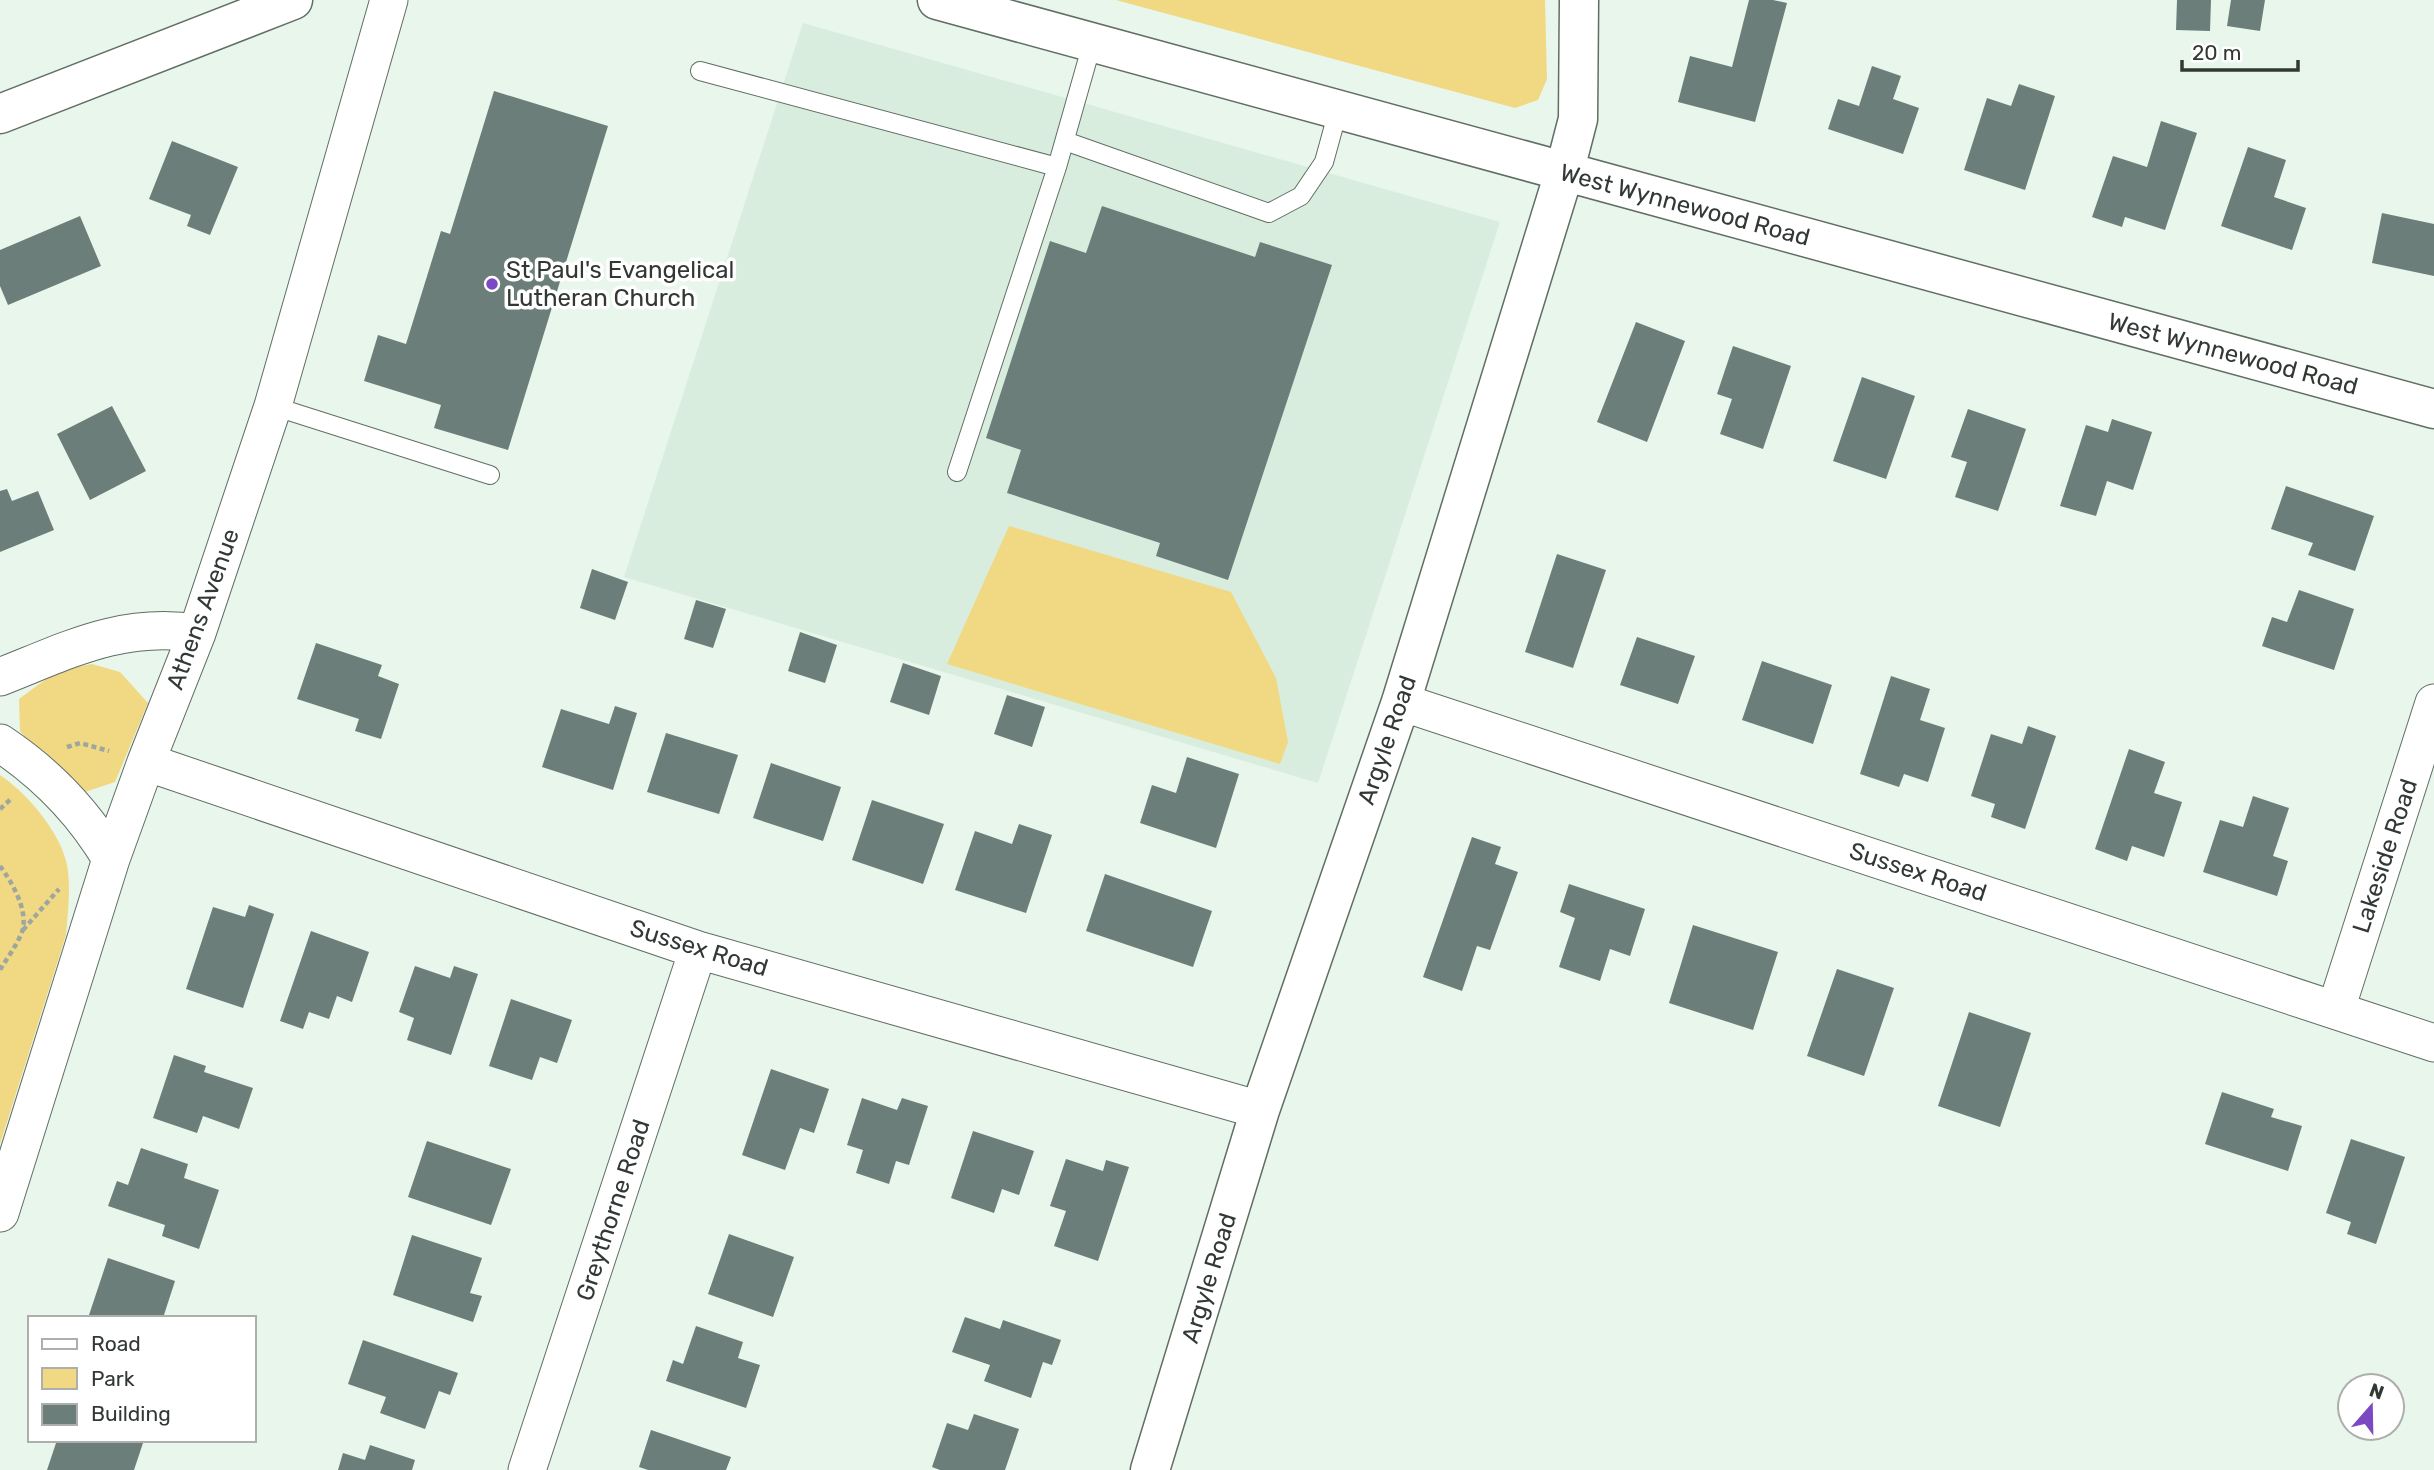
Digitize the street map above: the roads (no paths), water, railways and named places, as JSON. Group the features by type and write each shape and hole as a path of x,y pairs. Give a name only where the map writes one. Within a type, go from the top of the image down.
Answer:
{"main road":[{"path":"0,114 293,0"},
{"name":"West Wynnewood Road","path":"937,0 2434,409"},
{"name":"Argyle Road","path":"1150,1470 1260,1110 1401,702 1564,173 1577,119 1578,0"}],"street":[{"name":"Athens Avenue","path":"0,1213 111,859 197,633 273,406 389,0"},
{"path":"0,677 100,638 146,630 170,629 197,633"},
{"name":"Sussex Road","path":"1401,702 2434,1043"},
{"name":"Lakeside Road","path":"2336,1009 2434,703"},
{"path":"0,743 64,796 111,859"},
{"name":"Sussex Road","path":"146,762 698,950 1260,1110"},
{"name":"Greythorne Road","path":"527,1470 698,950"}],"lane":[{"path":"957,472 1057,167 1092,44"},
{"path":"700,71 1057,167"},
{"path":"1065,141 1269,213 1301,197 1324,162 1338,111"},
{"path":"273,406 490,475"}],"place":[{"name":"St Paul's Evangelical Lutheran Church","path":"492,284"}]}
